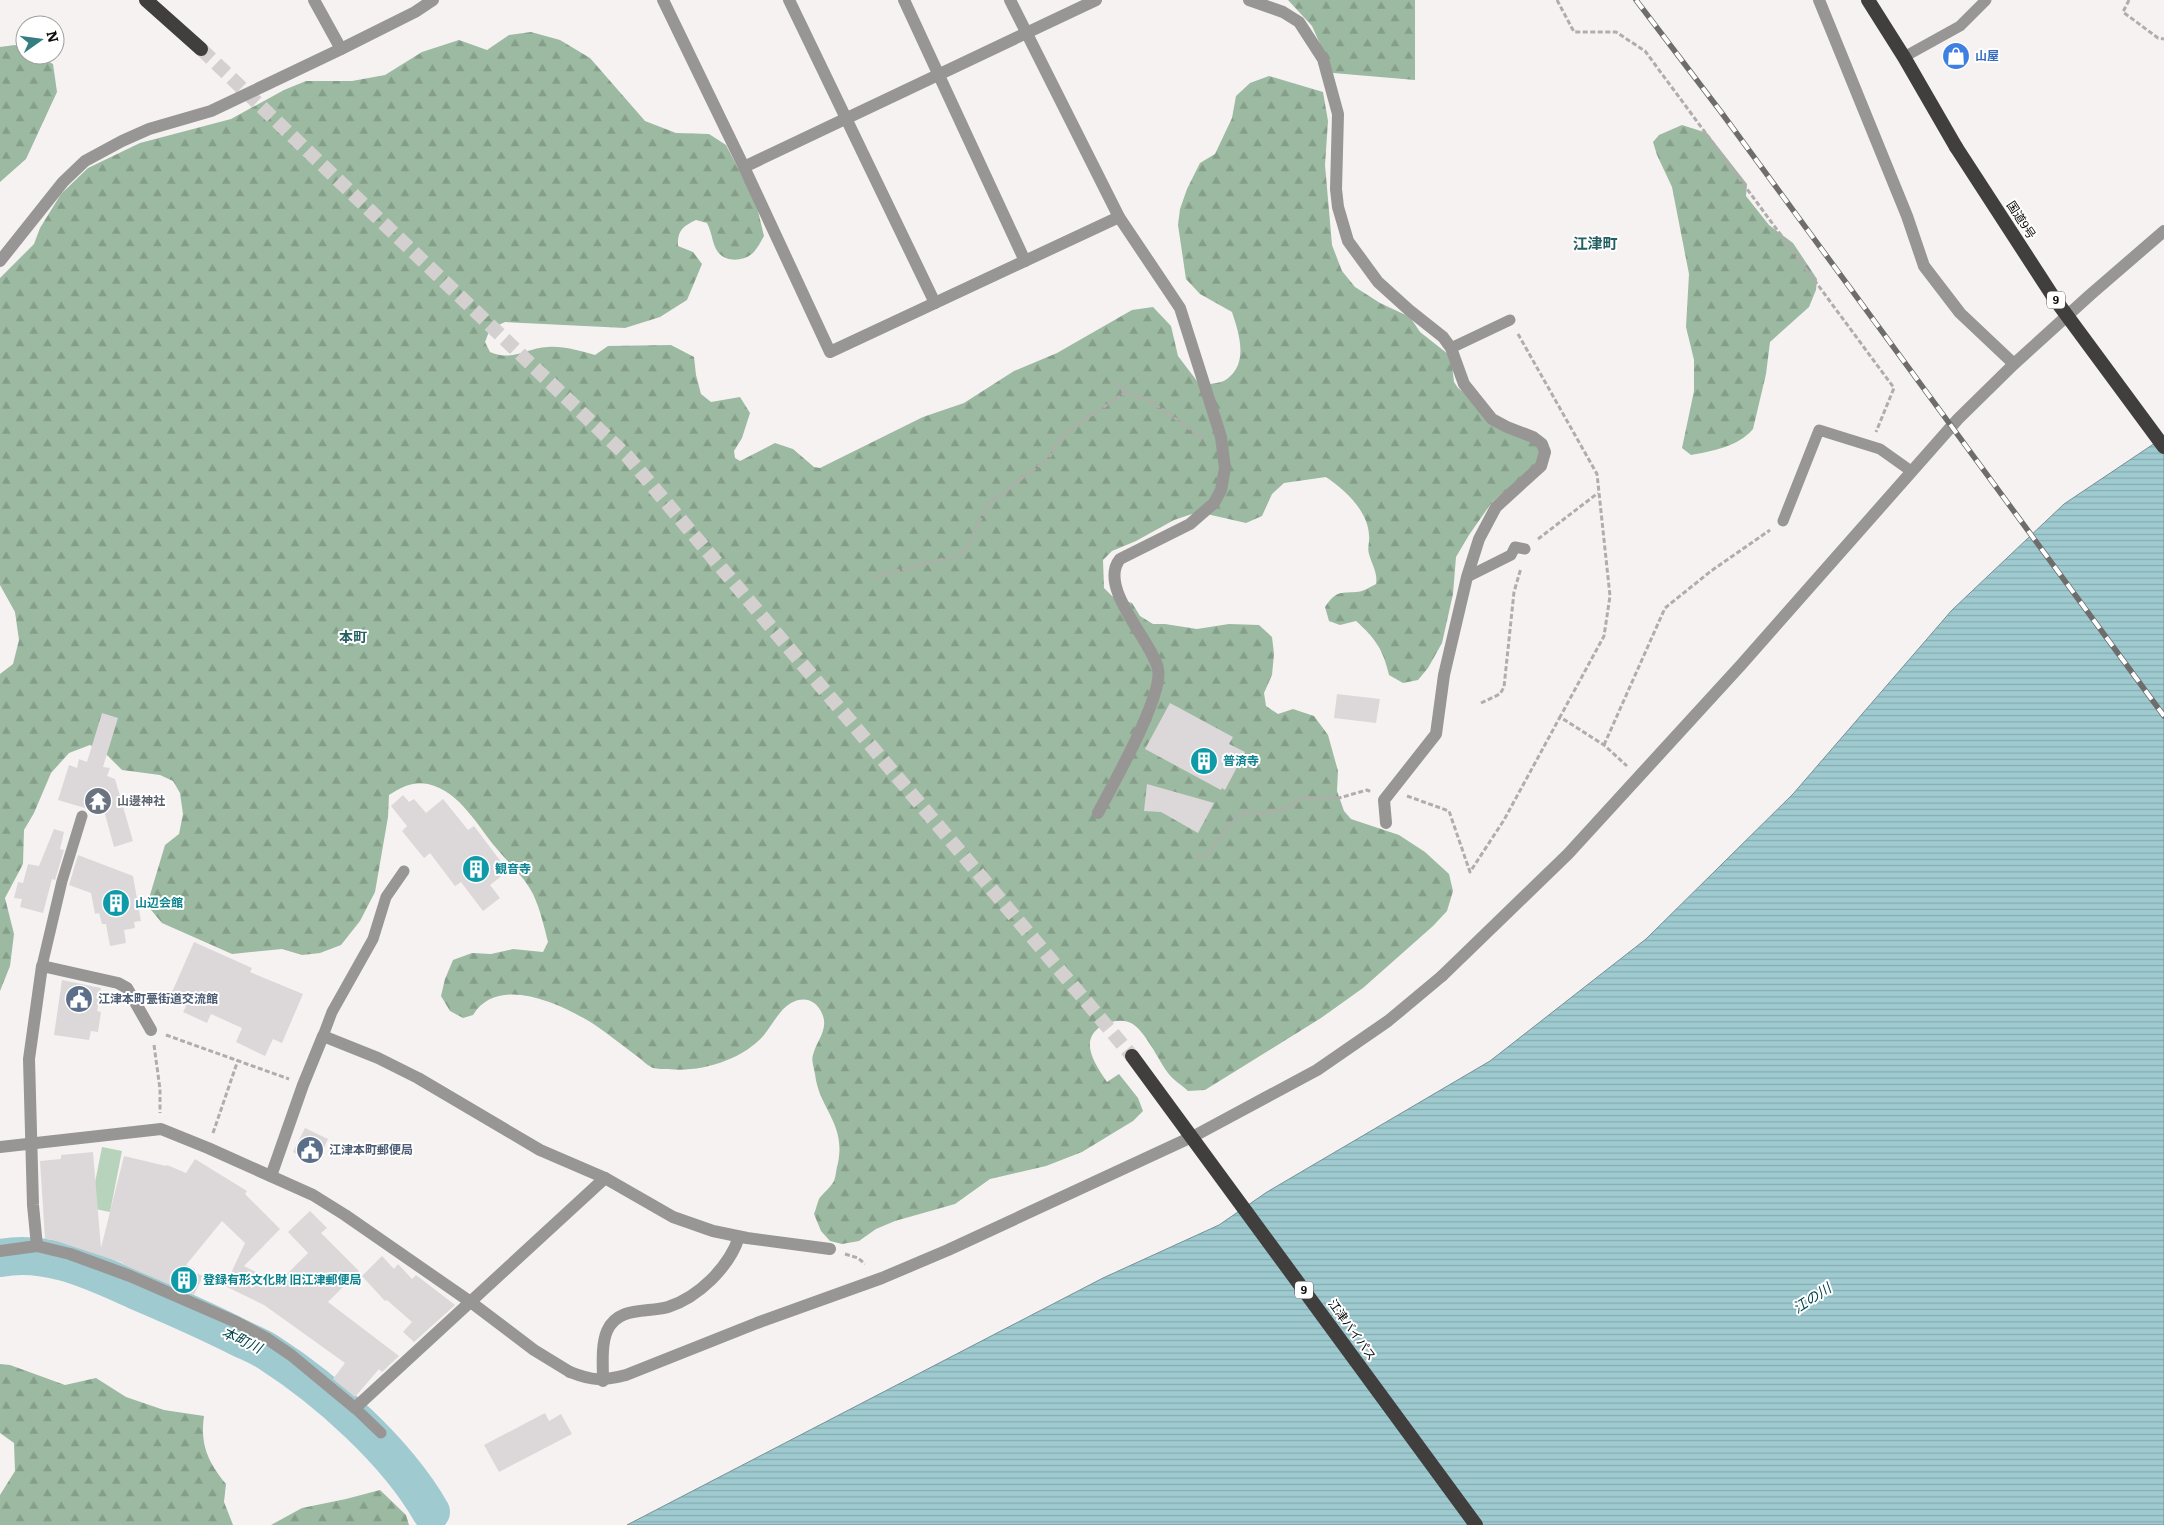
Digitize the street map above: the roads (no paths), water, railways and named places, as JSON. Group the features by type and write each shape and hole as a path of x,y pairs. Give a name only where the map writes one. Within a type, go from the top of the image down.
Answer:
{"highway":[{"path":"146,0 201,49"},
{"name":"国道9号","path":"1868,0 1904,57 1956,147 2054,298 2164,447"},
{"name":"江津バイパス","path":"1132,1056 1445,1482"},
{"path":"1455,1496 1474,1521"}],"street":[{"path":"314,0 342,49"},
{"path":"0,261 63,182 85,161 122,140 149,129 211,111 342,49 415,12 433,0"},
{"path":"663,0 744,167 830,352 1119,218"},
{"path":"788,0 935,303"},
{"path":"904,0 1025,261"},
{"path":"1010,0 1119,218 1180,308 1221,437 1225,468 1223,484 1214,503 1190,524 1120,559 1114,566 1114,576 1121,600 1156,663 1159,676 1154,700 1098,813"},
{"path":"744,167 1096,0"},
{"path":"1249,0 1283,12 1299,22 1323,59 1338,114 1336,189 1338,207 1348,241 1378,282 1409,310 1444,337 1451,348 1464,384 1492,419 1533,437 1542,444 1546,452 1541,466 1496,507 1479,539 1467,576 1444,675 1436,734 1388,795 1386,824"},
{"path":"1819,0 1907,216 1924,266 1960,313 2014,364"},
{"path":"0,1146 161,1129 313,1195 472,1303 534,1350 570,1372 587,1379 603,1381 626,1375 757,1322 882,1278 948,1250 1196,1136 1317,1070 1388,1021 1442,976 1568,854 1741,664 1958,419 2014,364 2164,231"},
{"path":"37,1246 33,1205 29,1059 42,966 118,983 127,988 151,1030"},
{"path":"271,1176 303,1085 323,1036 378,1058 418,1078 540,1150 605,1178 673,1218 713,1231 763,1242 830,1249"},
{"path":"1196,1136 1434,1467"},
{"path":"0,1251 37,1246 94,1261 236,1322 266,1338 291,1355 355,1408 472,1303 605,1178"},
{"path":"603,1381 605,1339 607,1330 615,1321 623,1315 636,1311 670,1306 700,1290 734,1252 739,1237"},
{"path":"1445,1482 1455,1496"}],"lane":[{"path":"1904,57 1960,26 1986,0"},
{"path":"1451,348 1510,320"},
{"path":"1783,521 1819,430 1880,449 1911,471"},
{"path":"1467,576 1511,555 1515,547 1525,549"},
{"path":"42,966 62,881 82,816"},
{"path":"323,1036 332,1012 373,939 386,897 404,871"},
{"path":"355,1408 381,1433"}],"water":[{"name":"江の川","path":"2164,437 2164,1525 627,1525 1103,1278 1219,1225 1267,1192 1490,1061 1646,939 1793,794 1952,610 2064,504"}],"waterway":[{"name":"本町川","path":"0,1258 36,1257 54,1259 71,1264 186,1312 264,1350 313,1384 358,1423 399,1467 431,1512"}],"tunnel":[{"path":"201,49 628,457 1132,1056"}],"railway":[{"path":"1636,0 1721,112 2164,716"}],"place":[{"name":"山屋","path":"1956,56"},
{"name":"普済寺","path":"1204,761"},
{"name":"山邊神社","path":"98,801"},
{"name":"観音寺","path":"476,869"},
{"name":"山辺会館","path":"116,903"},
{"name":"江津本町甍街道交流館","path":"79,999"},
{"name":"江津本町郵便局","path":"310,1150"},
{"name":"登録有形文化財 旧江津郵便局","path":"184,1280"}],"district":[{"name":"江津町","path":"1595,244"},
{"name":"本町","path":"353,637"}]}
